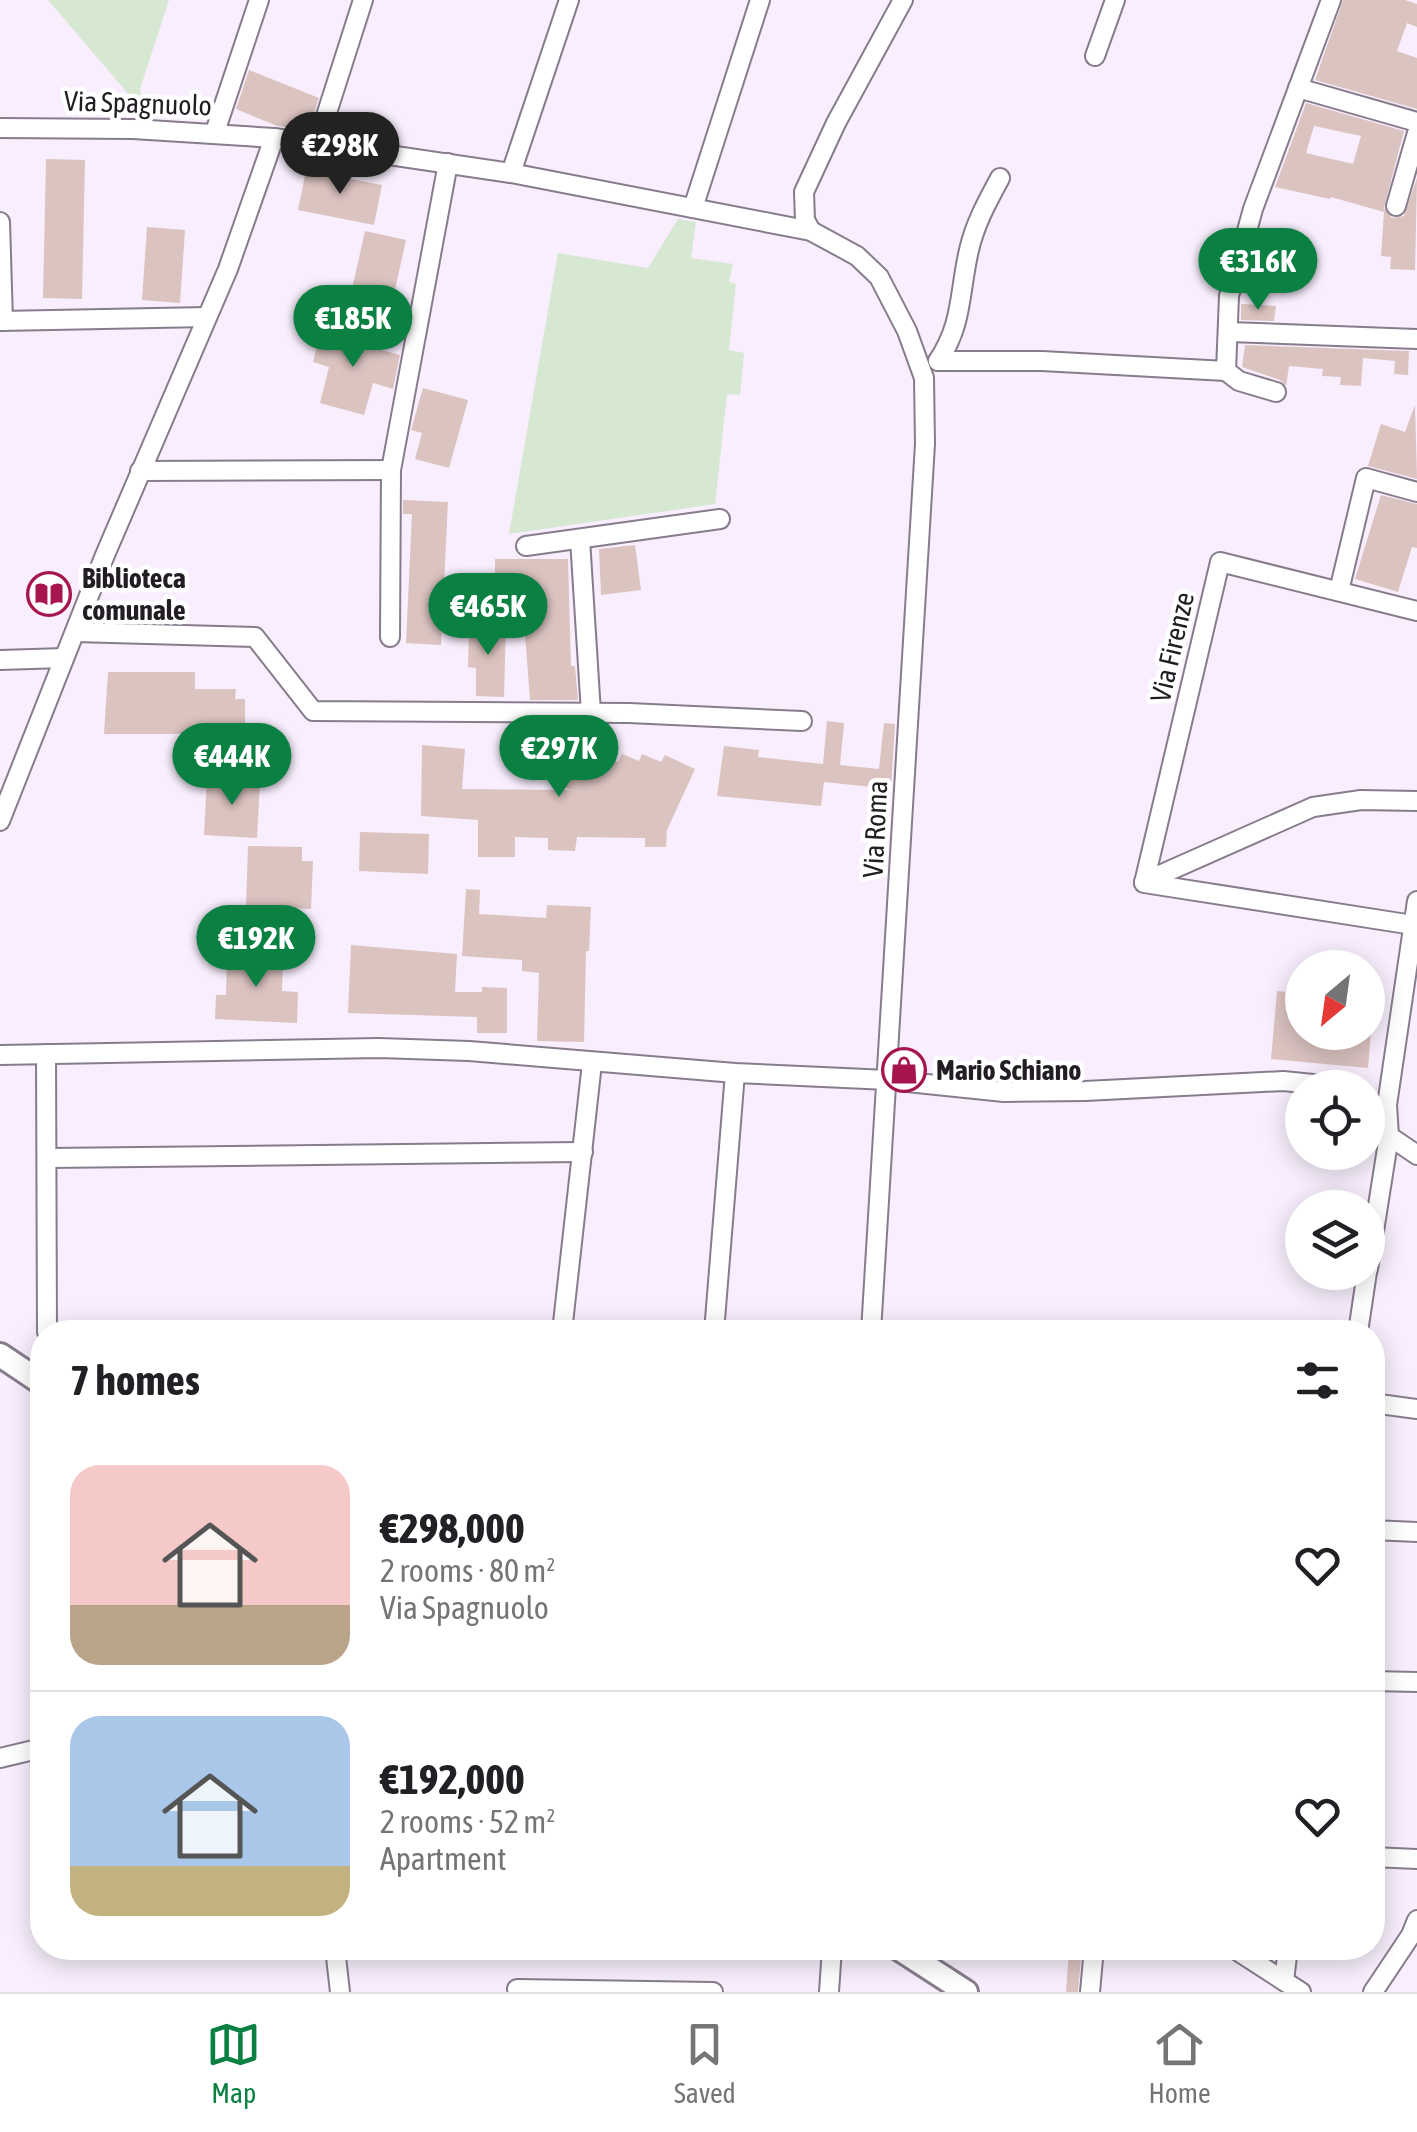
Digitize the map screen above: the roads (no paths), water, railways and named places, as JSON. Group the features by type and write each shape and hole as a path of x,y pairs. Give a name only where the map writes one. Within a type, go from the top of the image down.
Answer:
{"main road":[{"path":"0,1354 30,1374"},
{"path":"917,1960 966,1992"}],"street":[{"path":"215,132 259,0"},
{"path":"317,144 363,0"},
{"path":"510,173 569,0"},
{"path":"694,208 760,0"},
{"path":"811,231 805,220 804,192 836,123 903,0"},
{"path":"1095,56 1115,0"},
{"path":"1226,371 1230,296 1253,209 1331,0"},
{"path":"1298,88 1417,122"},
{"name":"Via Spagnuolo","path":"0,128 215,132 274,138 510,173 694,208"},
{"path":"1396,206 1417,134"},
{"path":"0,821 140,471 228,269 274,138"},
{"path":"390,637 391,470 448,163"},
{"path":"928,363 954,338 970,248 980,214 1000,178"},
{"name":"Via Roma","path":"694,208 811,231 857,256 879,278 928,363 924,378 925,444 872,1320"},
{"path":"0,222 2,320 207,317"},
{"path":"1229,332 1417,339"},
{"path":"928,363 1042,361 1226,371 1240,381 1276,392"},
{"path":"140,471 391,470"},
{"path":"1339,592 1366,478 1417,492"},
{"path":"526,546 720,520"},
{"path":"580,539 591,713"},
{"name":"Via Firenze","path":"1144,883 1220,562 1417,612"},
{"path":"74,632 255,637 313,711 591,713 802,722"},
{"path":"0,660 64,658"},
{"path":"1144,883 1313,807 1360,800 1417,801"},
{"path":"1144,883 1412,925"},
{"path":"1381,1190 1390,1136 1386,1105 1417,901"},
{"path":"0,1056 379,1048 469,1051 735,1073 888,1080 1004,1092 1085,1092 1285,1081"},
{"path":"46,1054 47,1320"},
{"path":"563,1320 592,1063"},
{"path":"715,1320 735,1073"},
{"path":"1390,1136 1417,1154"},
{"path":"48,1158 583,1152"},
{"path":"1360,1320 1364,1290"},
{"path":"1385,1405 1417,1408"},
{"path":"1385,1531 1417,1532"},
{"path":"1385,1681 1417,1682"},
{"path":"0,1758 30,1751"},
{"path":"1385,1858 1417,1859"},
{"path":"1373,1992 1411,1936 1417,1920"},
{"path":"336,1960 340,1992"},
{"path":"829,1992 831,1960"},
{"path":"1090,1992 1093,1960"},
{"path":"1252,1960 1301,1992"},
{"path":"1284,1981 1287,1960"},
{"path":"517,1989 713,1992"}],"place":[{"name":"Biblioteca comunale","path":"49,594"},
{"name":"Mario Schiano","path":"904,1070"}]}
